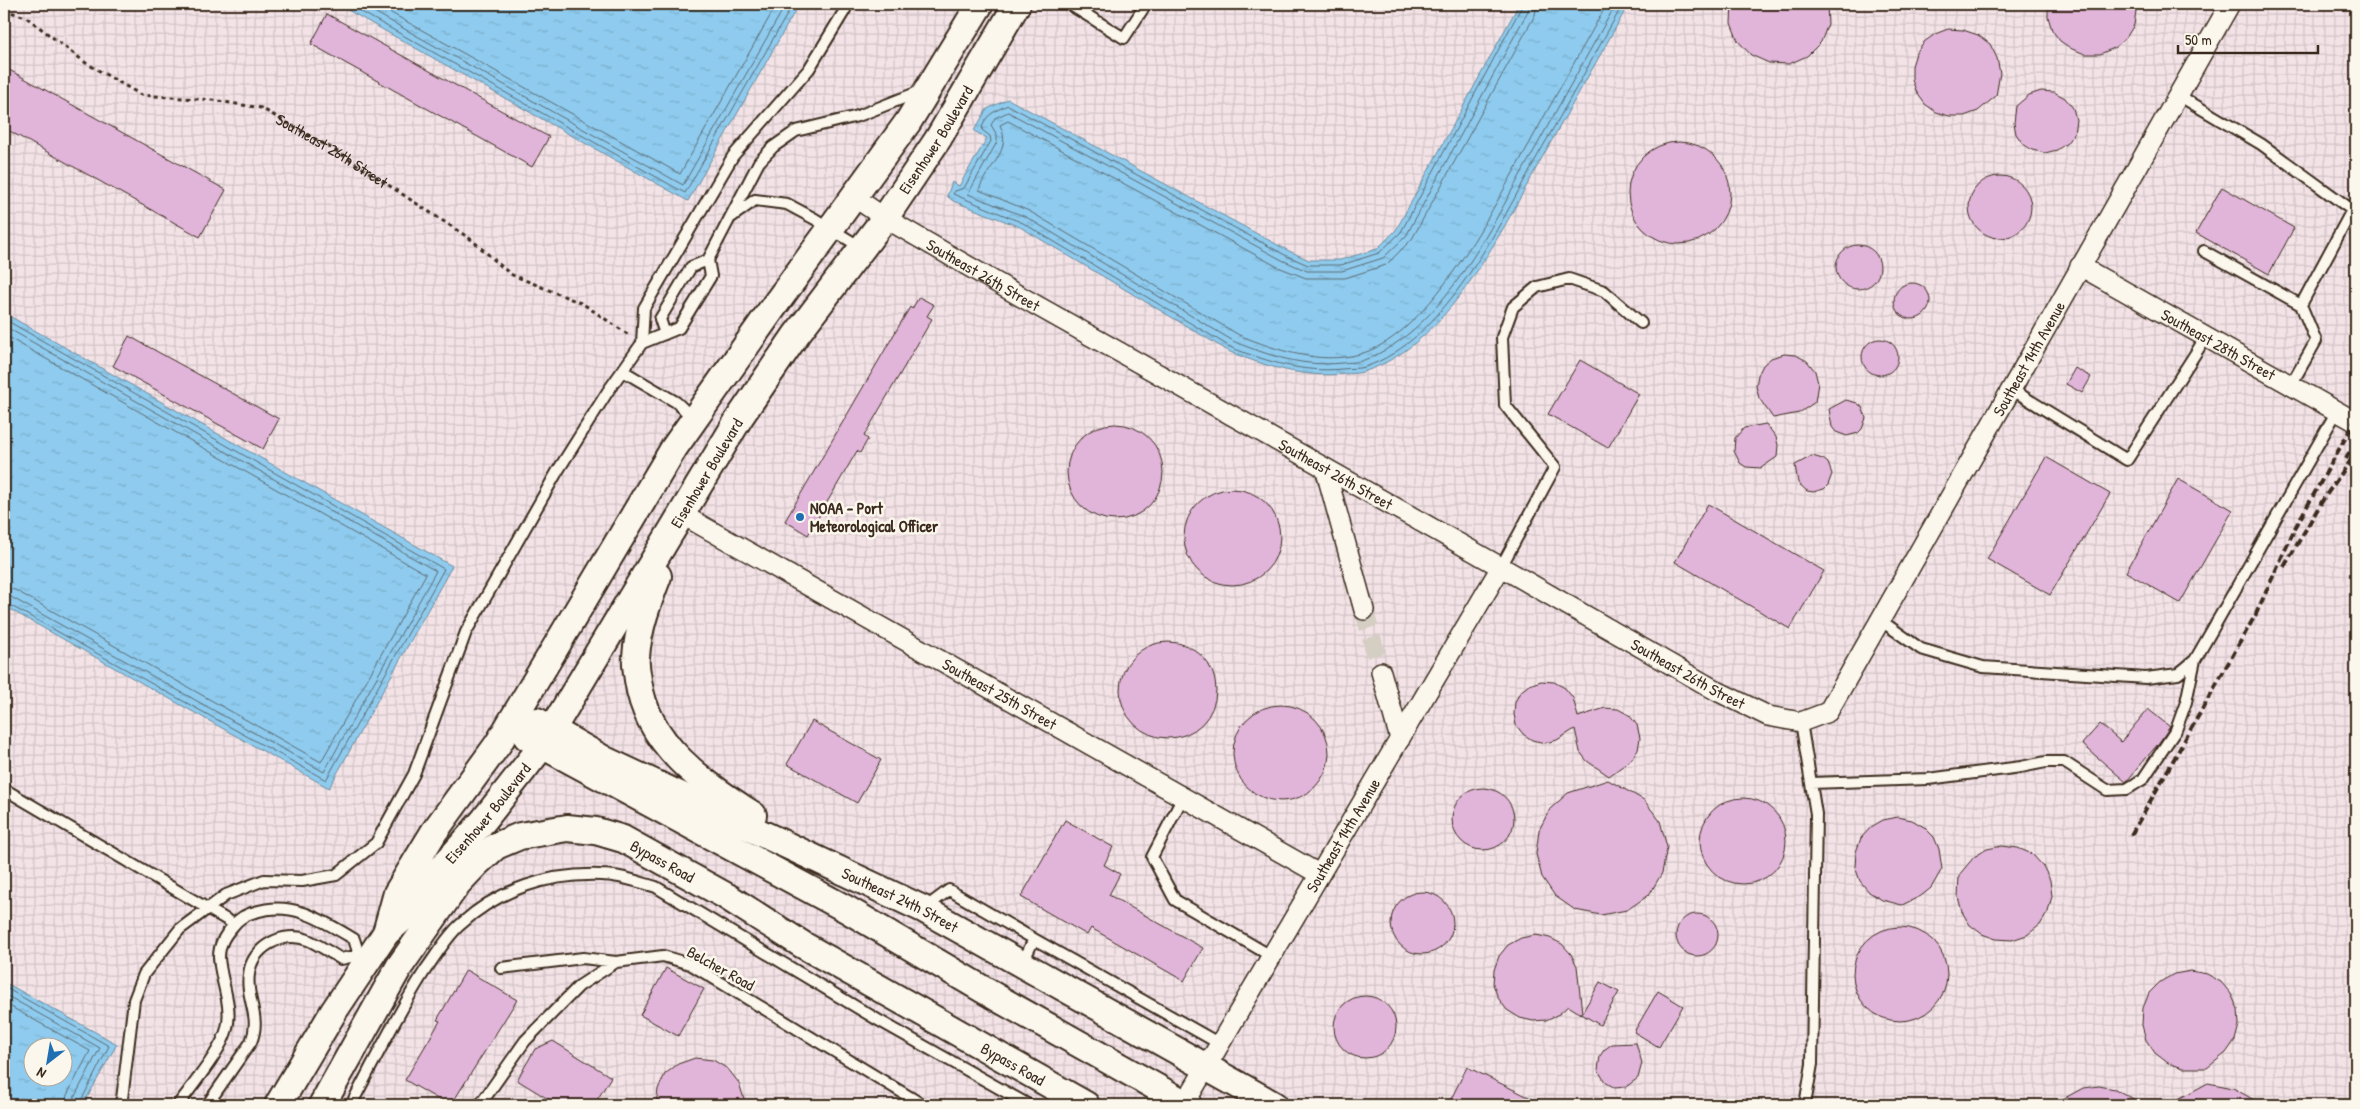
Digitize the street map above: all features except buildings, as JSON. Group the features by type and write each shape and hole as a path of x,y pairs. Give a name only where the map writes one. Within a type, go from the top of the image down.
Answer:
{"street":[{"name":"Eisenhower Boulevard","path":"386,933 397,893 434,832 514,719 626,527 694,419 854,197 931,86 980,4"},
{"name":"Eisenhower Boulevard","path":"278,1105 363,957 410,912 432,879 484,820 547,738 740,417 791,343 885,218 938,139 1017,4"},
{"name":"Southeast 14th Avenue","path":"1801,722 1828,712 2230,4"},
{"name":"Southeast 26th Street","path":"854,197 885,218 1717,691 1768,716 1801,722"},
{"name":"Southeast 28th Street","path":"2080,266 2356,422"},
{"path":"1325,468 1364,610"},
{"path":"681,514 642,619 636,658 640,691 649,719 668,748 695,774 721,794 836,868"},
{"name":"Southeast 25th Street","path":"681,514 1319,874"},
{"name":"Southeast 14th Avenue","path":"1187,1104 1206,1067 1501,567"},
{"path":"1381,672 1400,739"},
{"name":"Southeast 24th Street","path":"514,719 1001,1000 1187,1104"},
{"name":"Southeast 24th Street","path":"547,738 605,760 923,909 1274,1105"},
{"name":"Bypass Road","path":"322,1105 399,967 458,884 476,863 496,846 520,836 567,828 596,831 623,839 726,896 811,950 1086,1105"},
{"path":"1001,1000 1022,964"}],"lane":[{"path":"642,343 644,308 733,156 809,69 845,10 845,4"},
{"path":"1069,4 1124,38 1146,4"},
{"path":"120,1105 134,1000 144,974 180,929 226,895 264,880 302,881 336,875 376,842 414,774 466,632 557,472 622,371 642,343 680,328 711,276 708,260 758,162 773,147 796,131 825,122 858,116 931,86"},
{"path":"2178,95 2261,144 2352,210 2301,306"},
{"path":"727,220 755,200 787,204 831,228 862,248"},
{"path":"2204,251 2301,306 2316,341 2291,385"},
{"path":"664,334 660,319 691,267 708,260"},
{"path":"1501,567 1554,467 1505,405 1502,337 1513,307 1537,287 1569,279 1604,290 1641,323"},
{"path":"2011,388 2127,460 2206,337"},
{"path":"622,371 676,402 694,419"},
{"path":"1811,783 1928,779 2046,762 2064,762 2107,790 2127,789 2143,779 2176,730 2186,702 2195,660 2337,411"},
{"path":"1880,620 1921,649 1983,667 2146,678 2178,674 2195,660"},
{"path":"1801,722 1816,814 1812,1064 1805,1105"},
{"path":"4,789 234,924"},
{"path":"1183,797 1152,857 1175,900 1271,956"},
{"path":"351,1105 417,983 461,924 520,886 547,879 601,875 624,878 656,887 878,1020 1029,1105"},
{"path":"923,909 949,890 1220,1044"},
{"path":"178,1105 216,1051 227,1030 227,1005 219,956 220,944 234,924 243,916 266,909 287,908 303,912 354,939 363,957 341,959 308,940 298,938 278,939 263,948 252,964 249,974 254,1008 254,1034 210,1103"},
{"path":"1022,964 1034,939"},
{"name":"Belcher Road","path":"480,1105 525,1041 579,986 616,962 663,956 690,964 923,1105"},
{"path":"501,968 583,958 616,962"}],"path":[{"name":"Southeast 26th Street","path":"4,10 26,17 86,63 141,95 212,100 261,108 338,152 472,240 510,274 583,304 642,343"}],"shaded area":[{"path":"4,4 337,4 688,201 799,4 2356,4 2356,1105 83,1105 117,1044 4,982 4,606 329,788 452,566 4,313"}],"water":[{"path":"337,4 799,4 688,201"},
{"path":"1519,4 1629,4 1510,216 1471,280 1449,309 1424,335 1396,356 1364,372 1329,375 1300,373 1272,367 1230,352 1020,227 953,201 947,196 952,182 959,186 987,138 974,131 987,109 1008,99 1287,250 1309,260 1340,260 1377,249 1396,230"},
{"path":"4,313 452,566 329,788 4,606"},
{"path":"4,982 117,1044 83,1105 4,1105"}],"tunnel":[{"path":"1364,610 1381,672"}],"railway":[{"path":"2131,835 2256,614 2295,528 2356,419"},
{"path":"2346,459 2356,441"},
{"path":"2284,567 2324,498 2356,453"}],"place":[{"name":"NOAA - Port Meteorological Officer","path":"800,517"}]}
